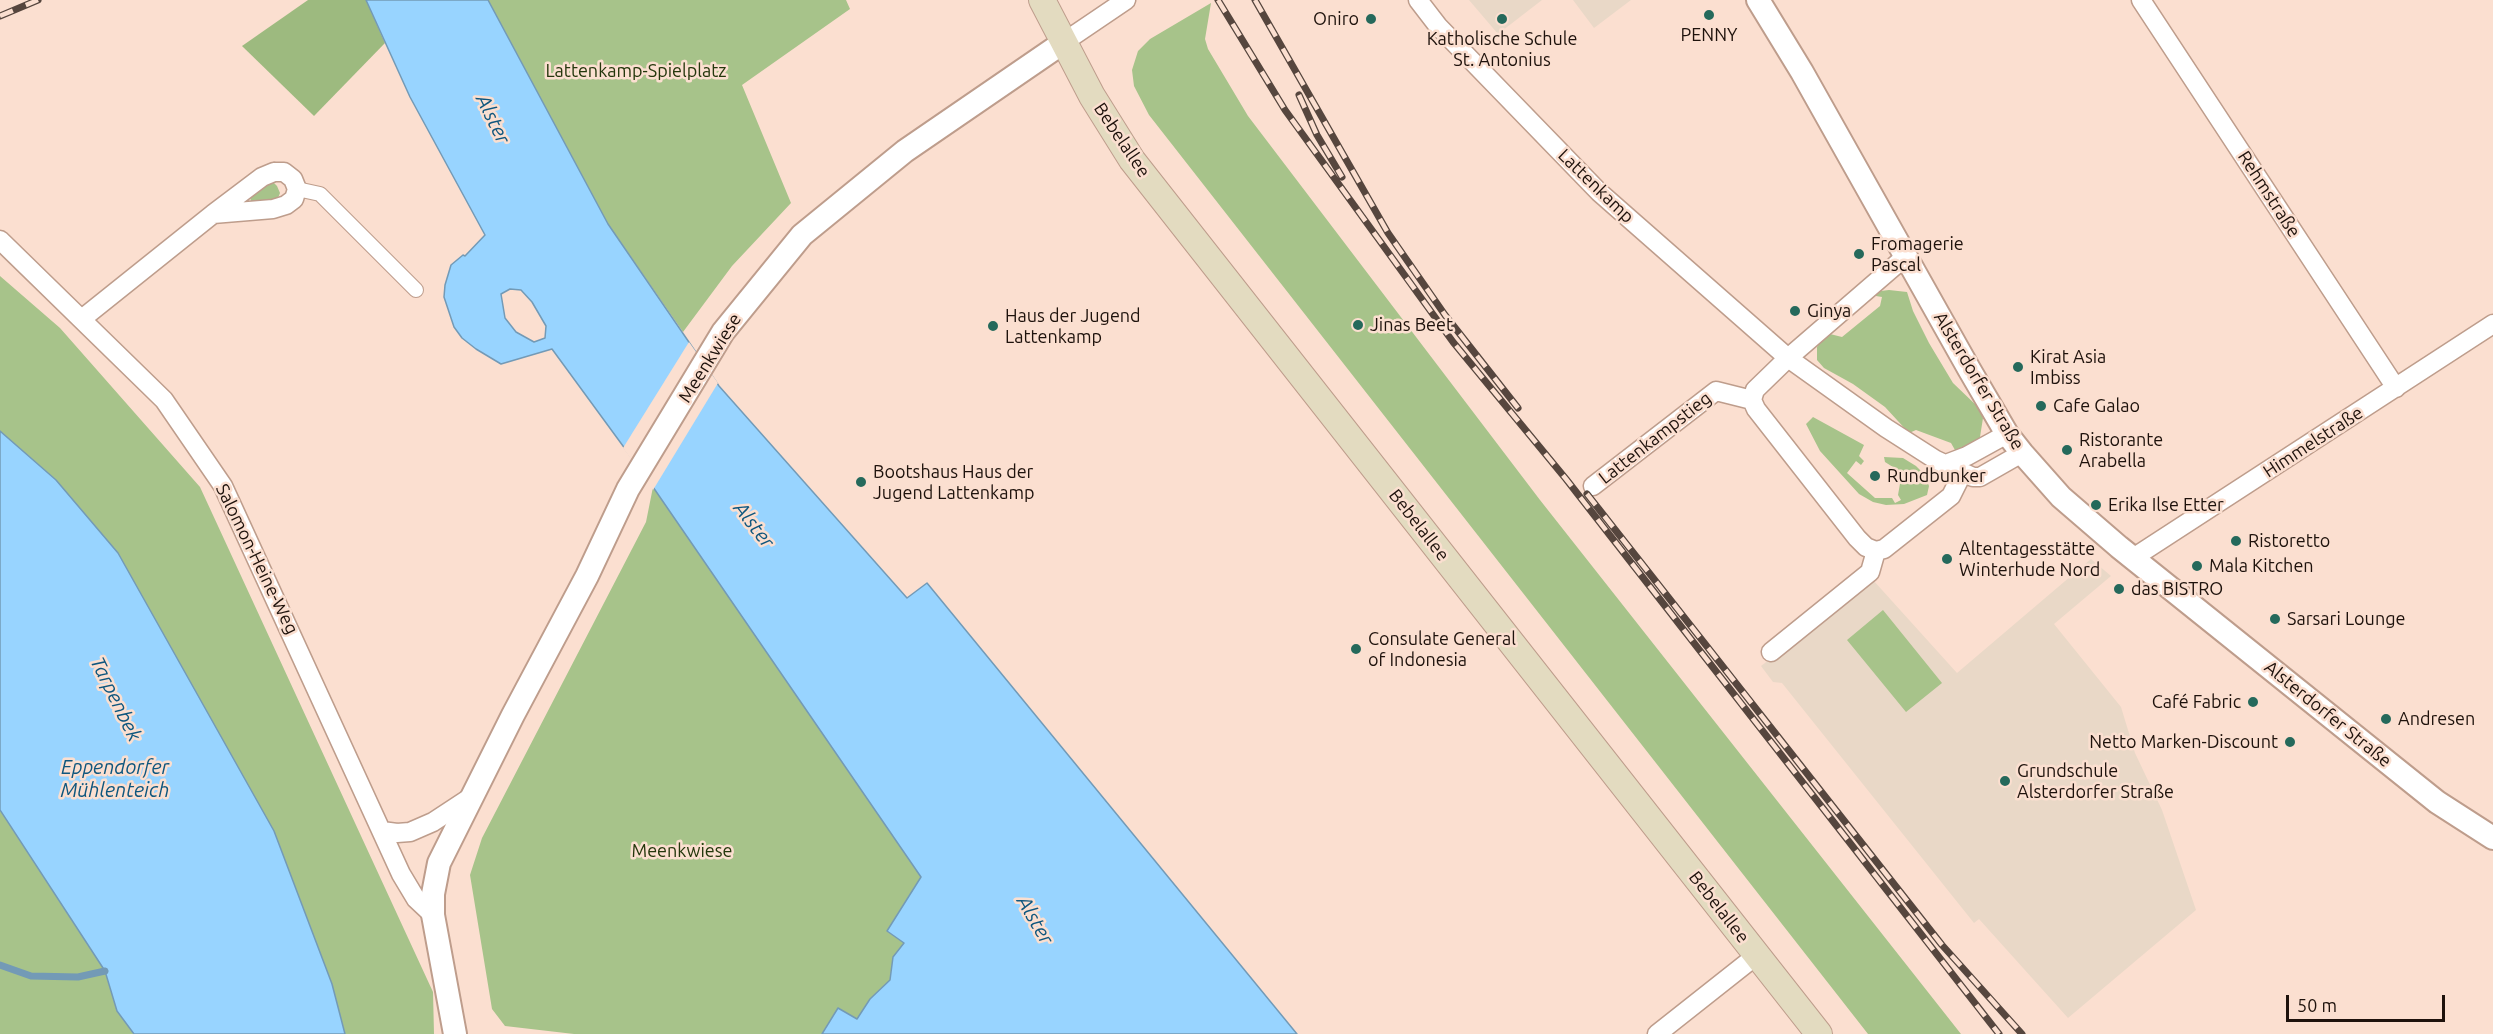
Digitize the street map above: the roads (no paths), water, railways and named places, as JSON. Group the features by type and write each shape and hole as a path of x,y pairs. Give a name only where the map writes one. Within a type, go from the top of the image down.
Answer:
{"main road":[{"name":"Bebelallee","path":"1042,0 1092,96 1132,160 1819,1034"}],"street":[{"name":"Meenkwiese","path":"455,1034 433,915 439,862 639,471 723,332 802,235 905,150 1126,0"},
{"name":"Lattenkamp","path":"1418,0 1438,26 1599,192 1788,358 1886,428 1954,468"},
{"name":"Rehmstraße","path":"2141,0 2396,388"},
{"name":"Alsterdorfer Straße","path":"1766,2 1802,72 1905,256 2007,434 2022,453 2061,496 2133,558 2437,802 2493,838"},
{"path":"83,318 213,213 262,177 274,172 284,172 293,179 297,189 294,199 279,207 213,213"},
{"path":"297,189 320,194 416,290"},
{"name":"Salomon-Heine-Weg","path":"0,240 83,318 164,400 223,486 410,891 433,915"},
{"path":"1905,256 1788,358 1755,390 1752,400 1756,409 1857,538 1866,547 1876,551 1884,549 1952,496 1954,468 1966,456 2007,434"},
{"name":"Himmelstraße","path":"2133,558 2493,324"},
{"name":"Lattenkampstieg","path":"1593,486 1716,391 1752,400"},
{"path":"1954,468 1972,477 1980,477 2022,453"},
{"path":"1771,652 1870,572 1876,551"},
{"path":"382,831 410,832 433,822 471,797"},
{"path":"1657,1034 1757,955"}],"water":[{"name":"Alster","path":"366,0 488,0 608,224 719,386 907,598 927,583 1297,1034 822,1034 838,1008 857,1019 870,999 890,980 893,957 904,943 887,931 921,877 653,487 552,349 501,364 462,338 454,327 444,297 451,265 463,255 465,256 485,235 410,97","holes":["510,289 521,290 532,302 546,326 545,338 534,342 516,332 505,318 501,294"]},
{"name":"Eppendorfer Mühlenteich","path":"0,431 56,480 118,553 274,831 332,984 345,1034 134,1034 117,1011 105,971 0,810"}],"waterway":[{"path":"0,965 31,976 78,977 105,971"}],"railway":[{"path":"0,16 38,0"},
{"path":"1218,0 1285,110 1453,342 1566,479 1999,1034"},
{"path":"1255,0 1388,233 1445,315 1518,408"},
{"path":"1299,95 1317,135 1342,177"},
{"path":"1587,494 1942,945 2022,1034"}],"place":[{"name":"PENNY","path":"1709,15"},
{"name":"Oniro","path":"1371,19"},
{"name":"Katholische Schule St. Antonius","path":"1502,19"},
{"name":"Fromagerie Pascal","path":"1859,254"},
{"name":"Ginya","path":"1795,311"},
{"name":"Jinas Beet","path":"1358,325"},
{"name":"Haus der Jugend Lattenkamp","path":"993,326"},
{"name":"Kirat Asia Imbiss","path":"2018,367"},
{"name":"Cafe Galao","path":"2041,406"},
{"name":"Ristorante Arabella","path":"2067,450"},
{"name":"Rundbunker","path":"1875,476"},
{"name":"Bootshaus Haus der Jugend Lattenkamp","path":"861,482"},
{"name":"Erika Ilse Etter","path":"2096,505"},
{"name":"Ristoretto","path":"2236,541"},
{"name":"Altentagesstätte Winterhude Nord","path":"1947,559"},
{"name":"Mala Kitchen","path":"2197,566"},
{"name":"das BISTRO","path":"2119,589"},
{"name":"Sarsari Lounge","path":"2275,619"},
{"name":"Consulate General of Indonesia","path":"1356,649"},
{"name":"Café Fabric","path":"2253,702"},
{"name":"Andresen","path":"2386,719"},
{"name":"Netto Marken-Discount","path":"2290,742"},
{"name":"Grundschule Alsterdorfer Straße","path":"2005,781"}],"park label":[{"name":"Lattenkamp-Spielplatz","path":"636,71"}],"water label":[{"name":"Tarpenbek","path":"116,699"}]}
